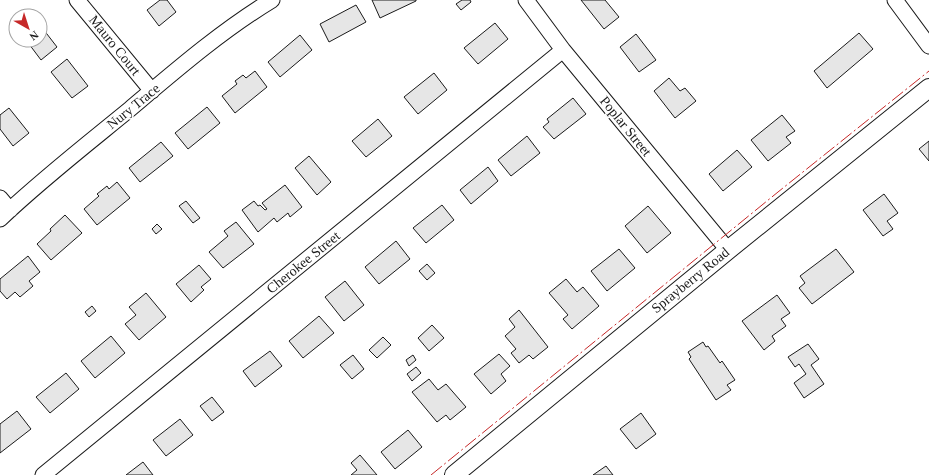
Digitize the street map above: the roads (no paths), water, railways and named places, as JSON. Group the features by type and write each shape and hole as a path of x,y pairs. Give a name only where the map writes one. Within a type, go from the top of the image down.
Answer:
{"street":[{"name":"Mauro Court","path":"78,0 152,91"},
{"name":"Nury Trace","path":"5,215 32,190 225,32 272,0"},
{"name":"Poplar Street","path":"526,0 563,50 728,250"},
{"path":"895,0 929,46"},
{"name":"Cherokee Street","path":"43,475 563,50"},
{"name":"Sprayberry Road","path":"454,475 728,250 929,88"},
{"path":"0,198 5,215"}]}
